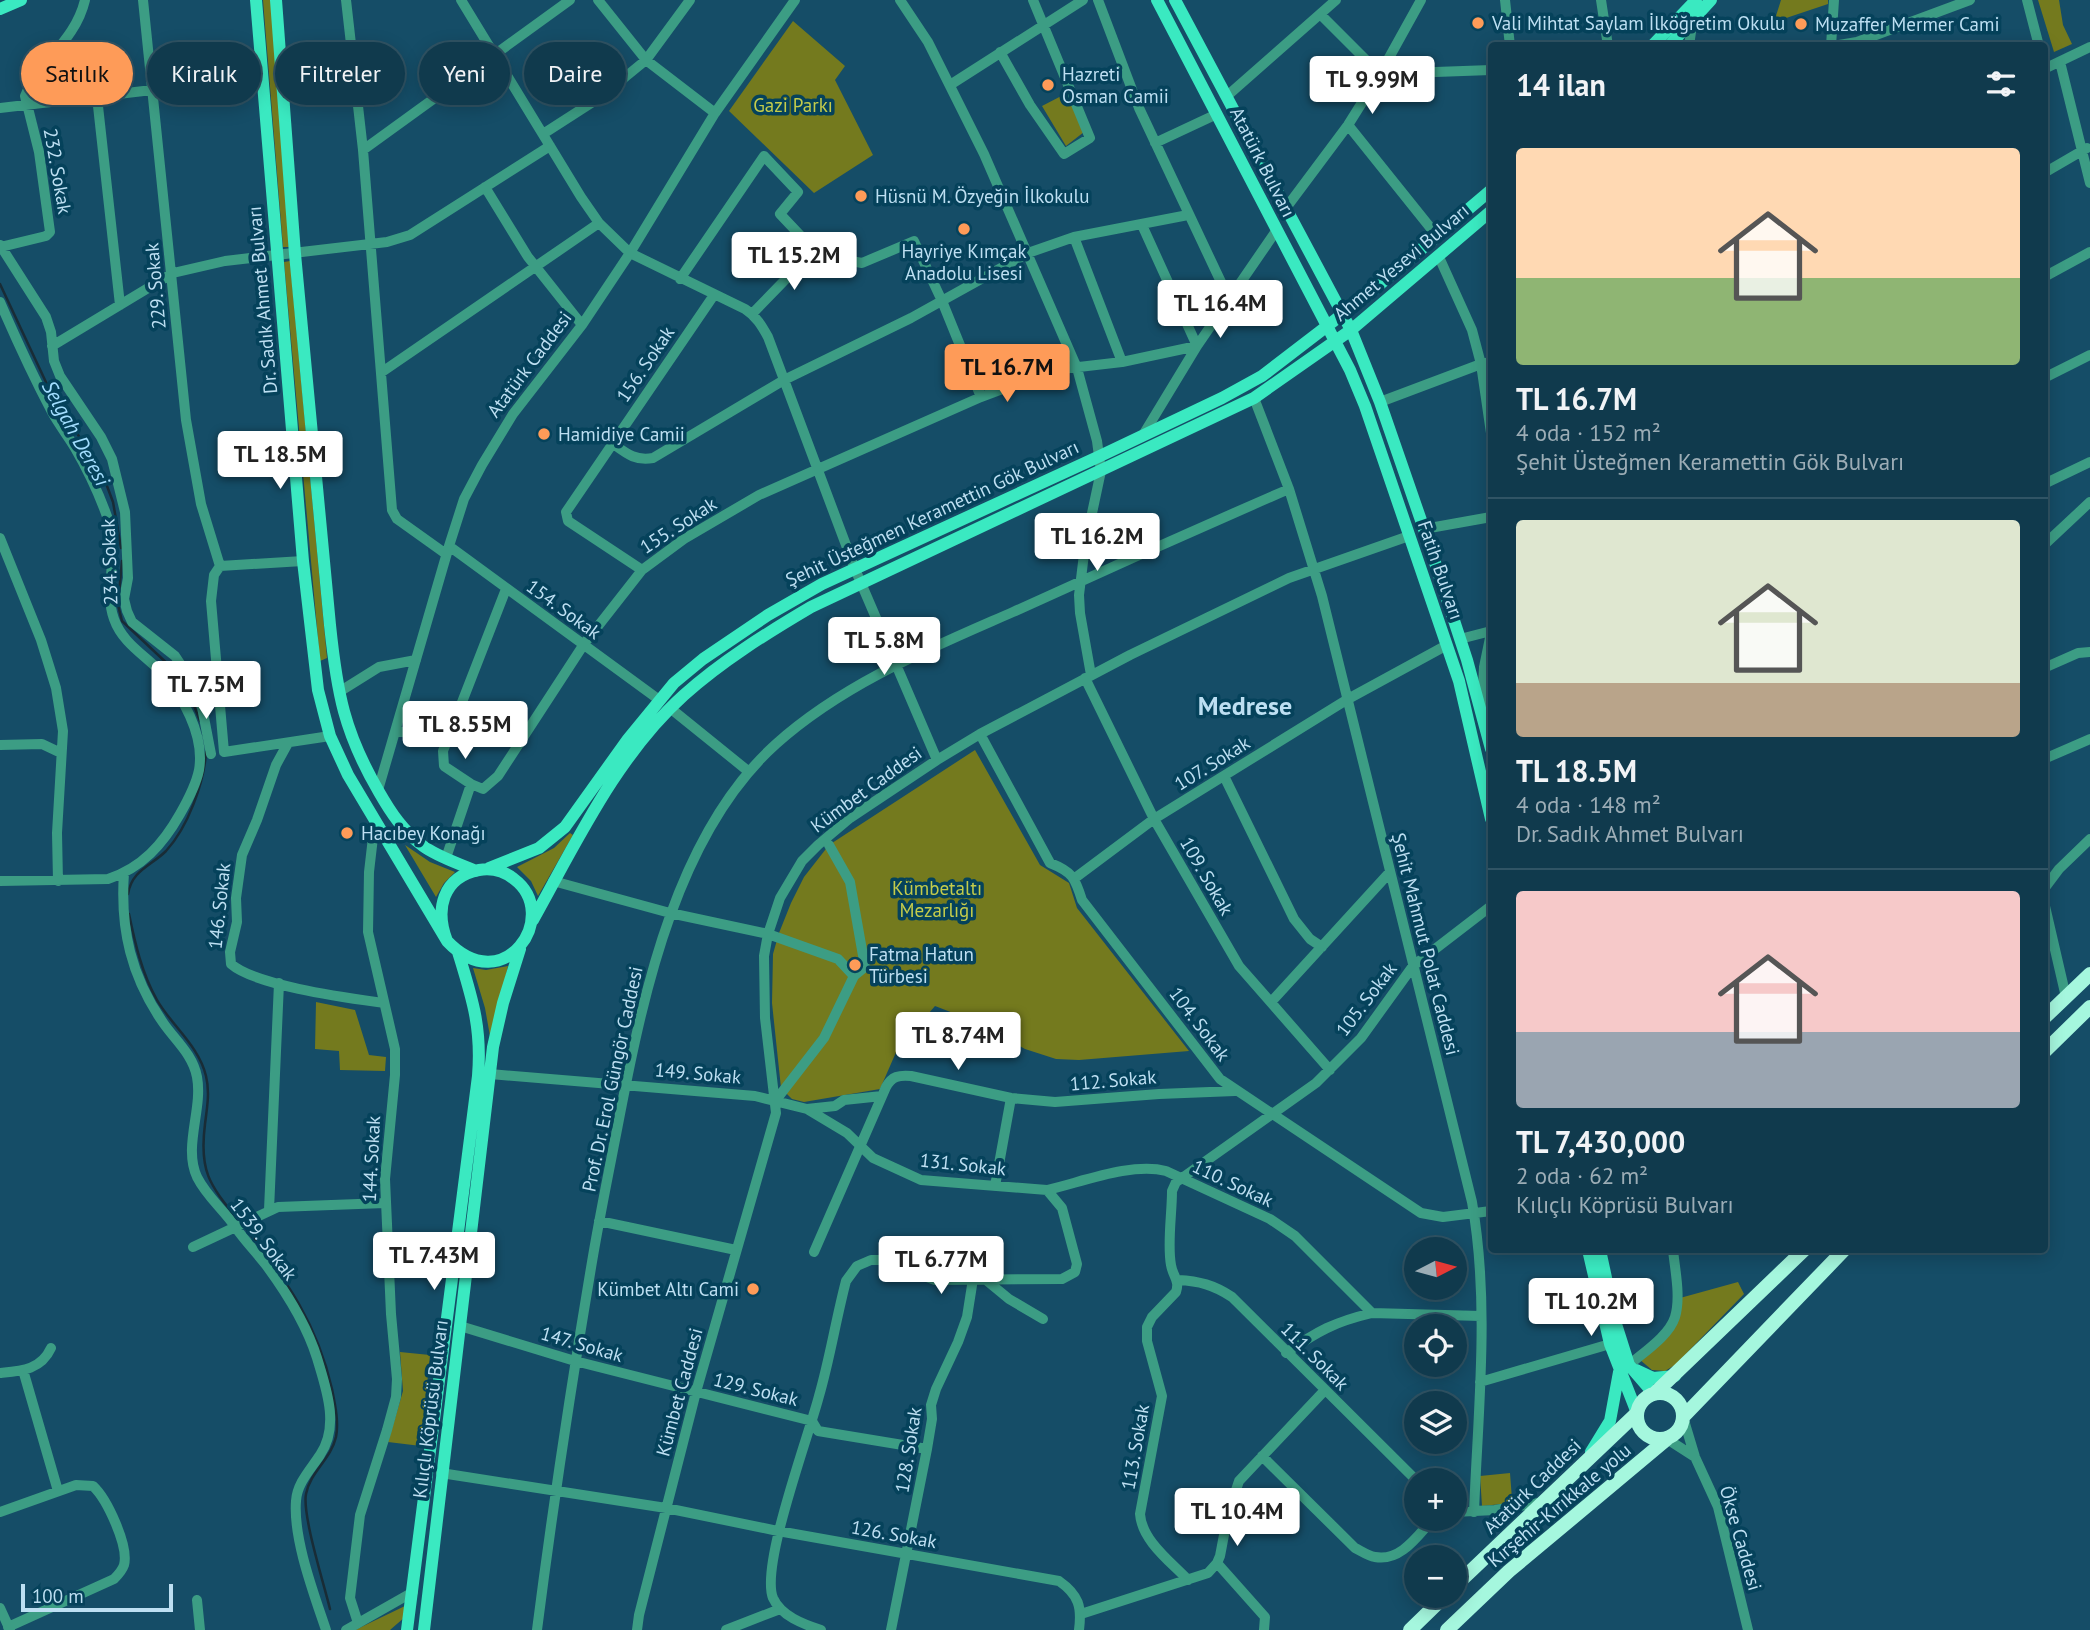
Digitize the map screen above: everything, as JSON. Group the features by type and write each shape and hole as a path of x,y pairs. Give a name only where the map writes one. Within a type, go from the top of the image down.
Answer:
{"highway":[{"path":"2048,1014 2090,974"},
{"path":"2048,1048 2090,1007"},
{"path":"1801,1253 1675,1376 1642,1401 1637,1413 1640,1428 1645,1434 1651,1438 1667,1439 1679,1430 1683,1417 1841,1253"},
{"path":"1654,1394 1668,1394 1675,1398 1683,1417"},
{"name":"Atatürk Caddesi","path":"1467,1575 1637,1413"},
{"name":"Kırşehir-Kırıkkale yolu","path":"1447,1630 1509,1571 1667,1439"},
{"path":"1410,1630 1433,1608"}],"main road":[{"path":"0,9 21,0"},
{"name":"Dr. Sadık Ahmet Bulvarı","path":"256,0 303,561 315,671 330,736 348,775 447,941"},
{"name":"Dr. Sadık Ahmet Bulvarı","path":"276,0 295,254 331,636 339,691 352,741 378,790 403,828 425,848 479,870"},
{"name":"Atatürk Bulvarı","path":"1157,0 1334,341"},
{"name":"Atatürk Bulvarı","path":"1175,0 1343,315"},
{"path":"1673,42 1711,0"},
{"path":"1657,42 1695,1"},
{"name":"Ahmet Yesevi Bulvarı","path":"1343,315 1488,193"},
{"name":"Ahmet Yesevi Bulvarı","path":"1334,341 1351,330 1488,214"},
{"name":"Şehit Üsteğmen Keramettin Gök Bulvarı","path":"479,870 513,860 539,848 565,827 658,699 685,673 768,615 811,589 1222,398 1262,376 1343,315"},
{"name":"Fatih Bulvarı","path":"1343,315 1380,402 1424,529 1488,736"},
{"name":"Şehit Üsteğmen Keramettin Gök Bulvarı","path":"531,923 552,881 619,773 670,708 699,682 770,631 811,607 1254,398 1334,341"},
{"name":"Fatih Bulvarı","path":"1334,341 1365,406 1447,645 1469,715 1488,805"},
{"path":"479,870 500,872 518,882 530,900 531,923 521,945 510,956 489,962 467,958 458,953 447,941 440,914 446,894 460,878 479,870"},
{"name":"Kılıçlı Köprüsü Bulvarı","path":"424,1630 490,1074 497,1027 521,945"},
{"name":"Kılıçlı Köprüsü Bulvarı","path":"407,1630 480,1051 477,1015 458,953"},
{"path":"1589,1253 1610,1344 1624,1368 1654,1394"},
{"path":"1601,1253 1624,1368 1637,1413"},
{"path":"1624,1368 1653,1378 1675,1376"},
{"path":"1584,1463 1610,1422 1624,1368"}],"street":[{"name":"232. Sokak","path":"1,246 46,236 50,232 39,152 25,96 68,38 85,0"},
{"name":"229. Sokak","path":"143,0 147,42"},
{"name":"154. Sokak","path":"346,0 363,150 392,510 397,519 506,589 658,699"},
{"path":"461,0 487,42"},
{"path":"510,43 570,0"},
{"path":"598,0 646,60 715,113"},
{"path":"543,134 602,96 646,60 690,0"},
{"path":"1000,52 1030,105 1064,155 1090,138 1033,0"},
{"path":"950,85 1083,0"},
{"path":"1098,0 1139,108 1229,299"},
{"path":"1227,96 1336,0"},
{"path":"1286,208 1348,125 1421,0"},
{"path":"1505,0 1510,42"},
{"path":"1601,0 1607,42"},
{"path":"1832,42 1834,0"},
{"path":"1857,42 1970,0"},
{"path":"2027,0 2038,42"},
{"name":"109. Sokak","path":"903,1 928,41 950,85 1028,253 1077,368 1100,456 1101,471 1080,581 1080,613 1088,677 1154,819 1239,966 1330,1070"},
{"path":"1692,42 1695,1"},
{"name":"Atatürk Caddesi","path":"378,790 464,499 513,414 582,325 630,253 715,113 790,2"},
{"path":"1320,14 1380,74 1488,70"},
{"path":"2048,66 2090,47"},
{"path":"2060,62 2087,148 2090,183"},
{"path":"510,79 599,223 630,253 752,314 768,337 860,582 937,760"},
{"path":"0,108 42,105"},
{"path":"98,105 120,305"},
{"name":"229. Sokak","path":"154,105 173,273 179,363 193,472 220,566"},
{"path":"363,150 425,105"},
{"path":"1155,143 1217,114"},
{"path":"1348,125 1437,236"},
{"path":"52,346 173,273 225,261 370,245 410,234 550,146"},
{"path":"2048,171 2087,148"},
{"path":"680,279 764,156 798,192 780,214 814,250"},
{"path":"485,187 536,266 582,325"},
{"path":"612,443 632,458 653,458 784,380 942,301 1028,253 1074,237 1188,215"},
{"path":"382,372 599,223"},
{"path":"1142,225 1198,346"},
{"path":"1143,435 1198,346 1276,231"},
{"path":"1074,237 1122,362"},
{"path":"752,314 814,250 830,239 839,244 851,261 862,263 914,241 981,397"},
{"name":"234. Sokak","path":"1,246 46,317 54,361 60,376 101,437 112,459 122,490 127,546 128,578 124,599 127,611 132,622 175,656 189,677 202,707 206,755"},
{"path":"2048,275 2090,252"},
{"path":"1439,257 1486,363 1488,391"},
{"name":"156. Sokak","path":"642,570 568,521 566,512 714,295"},
{"path":"0,302 54,415 92,480 111,527 114,561 110,595 115,622 126,640 158,670 182,699 206,755 174,825 154,852 124,873 108,878 58,881 30,878 0,881"},
{"name":"155. Sokak","path":"471,784 483,789 498,776 584,644 642,570 684,538 759,495 981,397 1053,370 1122,362 1198,346"},
{"path":"2048,377 2090,355"},
{"path":"1380,402 1486,363"},
{"name":"Şehit Mahmut Polat Caddesi","path":"1254,398 1289,489 1314,568 1474,1214 1480,1261 1481,1315 1474,1512"},
{"path":"2048,482 2090,462"},
{"name":"Prof. Dr. Erol Güngör Caddesi","path":"537,1630 575,1361 599,1221 644,999 670,913 686,875 706,837 748,771 778,742 820,710 895,664 1289,489"},
{"path":"2048,542 2089,507"},
{"path":"1424,529 1488,518"},
{"name":"Kümbet Caddesi","path":"637,1630 696,1392 776,1113 764,1005 764,956 780,898 792,876 818,845 850,817 980,734 1212,614 1314,568 1409,536"},
{"path":"0,538 41,640 56,688 63,731 58,881"},
{"path":"224,752 211,601 214,575 220,566 303,561"},
{"path":"446,858 471,784 444,766 443,751 506,589"},
{"path":"1460,639 1488,633"},
{"name":"107. Sokak","path":"1075,878 1154,819 1348,699 1447,645"},
{"path":"1482,710 1488,647"},
{"path":"2048,666 2078,653 2090,652"},
{"path":"339,691 379,667 416,660"},
{"path":"670,708 748,771"},
{"path":"396,731 447,739"},
{"path":"980,734 1049,863 1064,869 1075,878"},
{"path":"206,755 330,736"},
{"path":"2048,757 2090,739"},
{"name":"146. Sokak","path":"288,743 276,765 242,855 236,898 237,922 230,952 231,964 238,970 279,983 384,1003"},
{"path":"0,745 42,744 61,753"},
{"path":"1224,776 1294,919 1310,939 1322,947"},
{"name":"144. Sokak","path":"358,1623 351,1598 360,1515 396,1397 397,1379 385,1203 386,1152 395,1049 368,932 375,820"},
{"path":"2048,884 2090,839"},
{"path":"829,845 850,882 865,967 854,976 824,1038 776,1100 807,1109 835,1106 844,1100 882,1096"},
{"path":"1271,1002 1390,872"},
{"name":"1539. Sokak","path":"124,873 123,918 141,986 164,1025 194,1064 197,1074 199,1093 193,1153 197,1176 208,1194 266,1265 303,1326 316,1356 326,1392 330,1416 328,1441 304,1478 296,1501 306,1567 326,1630"},
{"name":"104. Sokak","path":"1075,878 1082,901 1220,1079 1422,1213 1443,1217 1488,1212"},
{"path":"552,881 670,913 768,934 838,959 854,976"},
{"name":"105. Sokak","path":"1271,1115 1316,1083 1361,1038 1413,966 1488,908"},
{"path":"2048,919 2066,997"},
{"path":"269,1210 279,983"},
{"name":"149. Sokak","path":"490,1074 626,1084 776,1100"},
{"name":"112. Sokak","path":"814,1252 890,1080 903,1076 1011,1098 1055,1102 1235,1091"},
{"path":"995,1186 1011,1098"},
{"name":"131. Sokak","path":"807,1109 833,1122 873,1158 921,1180 1047,1190"},
{"path":"1178,1280 1171,1265 1172,1191 1176,1182 1271,1115"},
{"name":"110. Sokak","path":"1047,1190 1137,1168 1153,1167 1182,1178 1270,1219 1295,1236 1371,1313"},
{"path":"821,1630 779,1609 770,1585 778,1531 812,1421 846,1281 857,1266 871,1260 882,1260 935,1280 1062,1279 1075,1272 1076,1257 1062,1208 1047,1190"},
{"path":"193,1247 269,1210 285,1206 385,1203"},
{"path":"599,1221 736,1250"},
{"path":"1624,1368 1668,1330 1675,1318 1673,1253"},
{"name":"128. Sokak","path":"891,1630 927,1450 933,1397 967,1317 973,1279"},
{"path":"986,1280 1009,1299 1043,1319"},
{"name":"111. Sokak","path":"1178,1280 1200,1281 1232,1297 1404,1468"},
{"name":"113. Sokak","path":"1178,1280 1176,1292 1152,1317 1147,1327 1147,1341 1162,1396 1140,1514 1141,1525 1147,1536 1188,1580"},
{"path":"1286,1353 1319,1329 1371,1313 1481,1315"},
{"name":"147. Sokak","path":"460,1326 575,1361 696,1392"},
{"path":"1480,1382 1610,1344"},
{"path":"0,1373 23,1370 40,1363 51,1349"},
{"path":"23,1370 58,1490"},
{"path":"1079,1630 1081,1614 1203,1576 1217,1563 1237,1487 1250,1468 1325,1390"},
{"name":"129. Sokak","path":"696,1392 812,1421 818,1431 927,1450"},
{"name":"Ökse Caddesi","path":"1683,1417 1695,1457 1718,1507 1748,1630"},
{"path":"1667,1439 1695,1457"},
{"path":"1262,1456 1355,1548 1374,1558 1388,1557 1407,1548 1422,1531"},
{"name":"126. Sokak","path":"441,1473 666,1508 778,1531 1059,1581 1076,1595 1081,1614"},
{"path":"0,1512 58,1490 87,1484 98,1491 111,1513 122,1546 124,1566 114,1579 9,1628 0,1608"},
{"path":"1467,1512 1544,1502"},
{"path":"1217,1563 1265,1617 1264,1630"},
{"path":"346,1630 413,1592"},
{"path":"197,1600 200,1630"},
{"path":"726,1630 779,1609"}],"green space":[{"path":"263,0 271,0 275,105 279,105 289,247 283,247"},
{"path":"1781,0 1828,0 1828,4 1774,22"},
{"path":"2038,0 2059,0 2063,25 2072,44 2054,52"},
{"name":"Gazi Parkı","path":"793,21 845,66 835,80 873,155 814,193 729,111"},
{"path":"1069,92 1084,132 1066,146 1042,106"},
{"path":"290,261 327,658 320,661 284,262"},
{"name":"Kümbetaltı Mezarlığı","path":"975,750 1040,865 1069,883 1077,908 1189,1051 1079,1060 1056,1059 1025,1049 979,1023 935,1006 897,1050 880,1089 804,1102 792,1099 781,1088 772,1003 773,954 791,903 804,877 829,845"},
{"path":"570,833 573,835 538,896 531,881 517,867 554,848"},
{"path":"405,845 430,862 455,872 444,883 436,897"},
{"path":"508,966 490,1036 473,968 486,970"},
{"path":"316,1002 355,1010 369,1055 386,1057 385,1071 340,1070 339,1051 315,1049"},
{"path":"1738,1282 1744,1294 1675,1365 1665,1371 1652,1370 1639,1359 1663,1340 1675,1326 1680,1298"},
{"path":"400,1352 430,1355 421,1446 388,1442 403,1391"},
{"path":"1510,1473 1512,1499 1502,1504 1482,1506 1480,1476"},
{"path":"407,1605 405,1617 390,1630 355,1630"}],"waterway":[{"name":"Selgah Deresi","path":"0,284 52,395 101,470 113,502 121,548"},
{"name":"Selgah Deresi","path":"122,561 118,605 122,621 173,669 189,693 200,721"},
{"name":"Selgah Deresi","path":"128,894 138,874 166,851 181,830 198,791 206,752"},
{"name":"Selgah Deresi","path":"129,914 147,980 163,1010 198,1055 206,1076 208,1100 204,1140 205,1166 213,1186 238,1220"},
{"path":"247,1230 299,1305 318,1344 332,1389 337,1419 336,1437 306,1494 310,1533 330,1609"}],"place":[{"name":"Vali Mihtat Saylam İlköğretim Okulu","path":"1478,23"},
{"name":"Muzaffer Mermer Cami","path":"1801,24"},
{"name":"Hazreti Osman Camii","path":"1048,85"},
{"name":"Hüsnü M. Özyeğin İlkokulu","path":"861,196"},
{"name":"Hayriye Kımçak Anadolu Lisesi","path":"964,229"},
{"name":"Hamidiye Camii","path":"544,434"},
{"name":"Hacıbey Konağı","path":"347,833"},
{"name":"Fatma Hatun Türbesi","path":"855,965"},
{"name":"Kümbet Altı Cami","path":"753,1289"}],"district":[{"name":"Medrese","path":"1245,705"}]}
